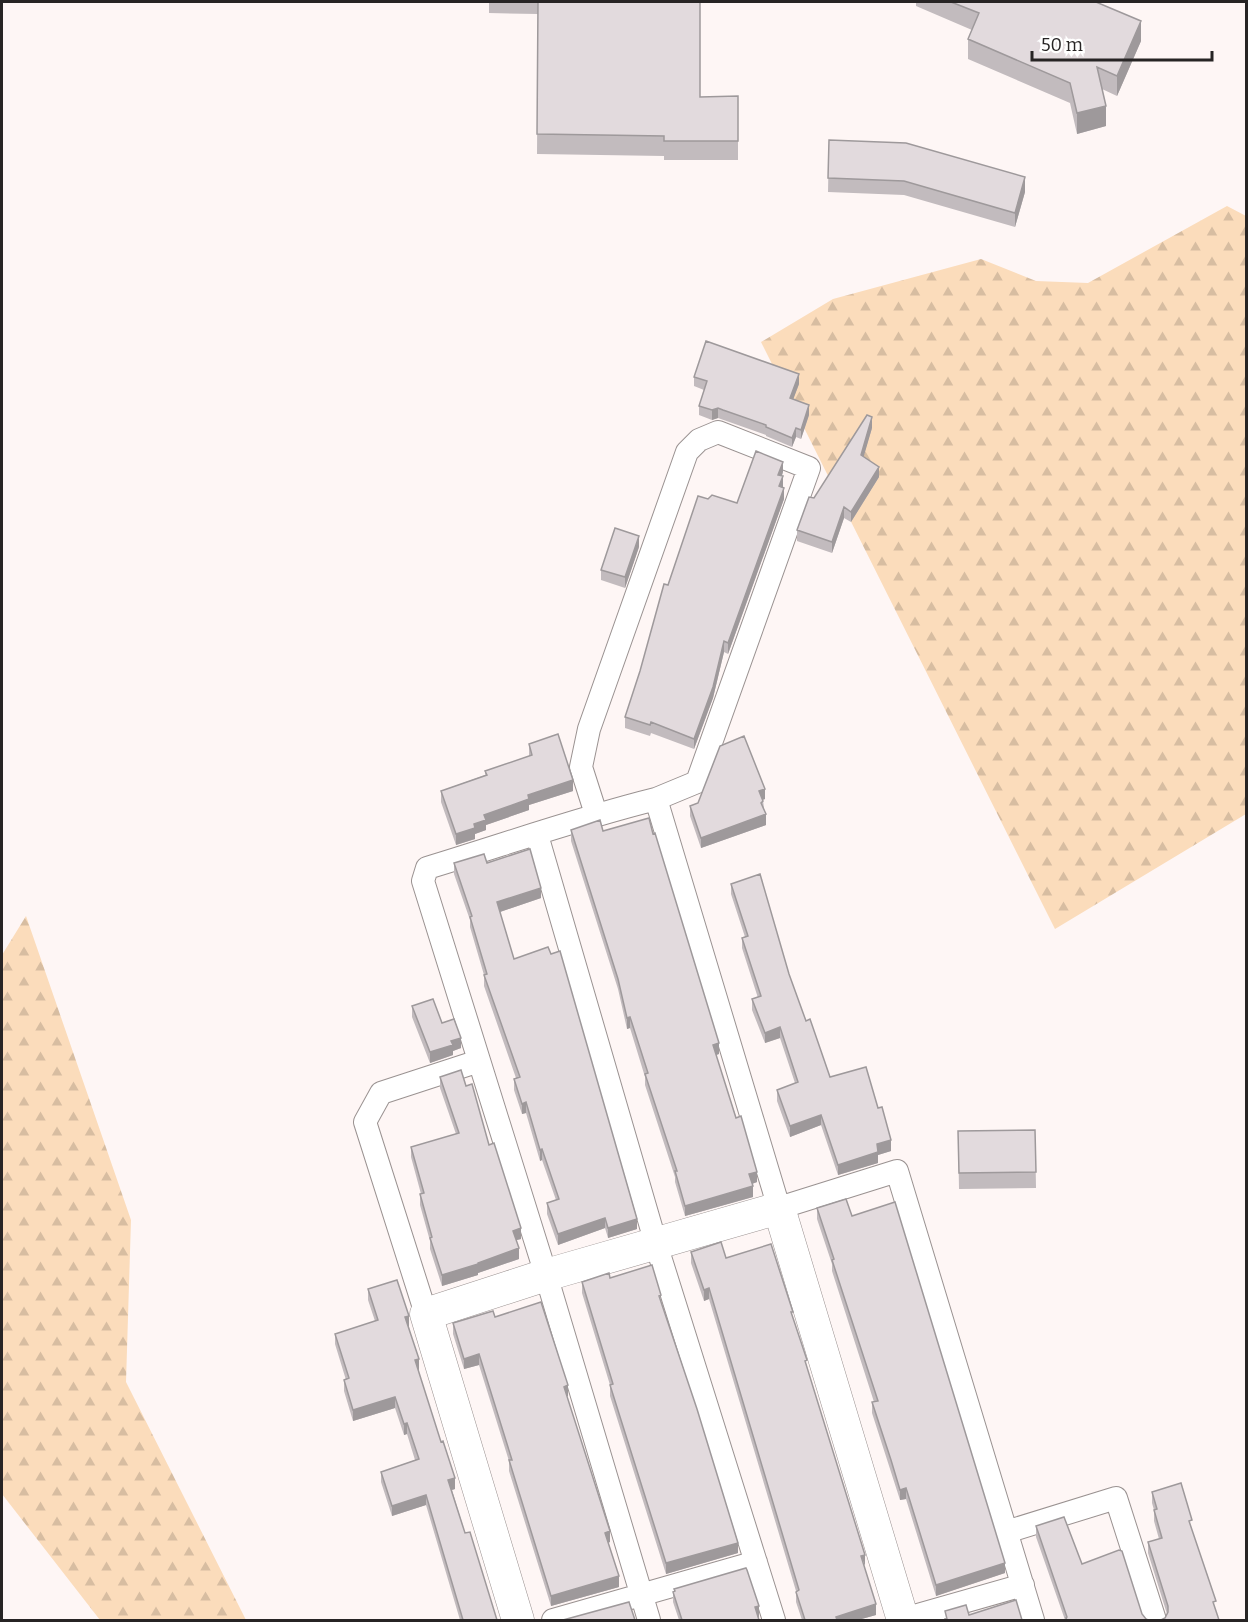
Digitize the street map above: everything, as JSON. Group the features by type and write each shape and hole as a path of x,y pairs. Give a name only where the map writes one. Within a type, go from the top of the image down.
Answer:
{"street":[{"path":"596,814 580,767 589,729 687,452 699,440 718,432 809,468 697,782 656,800 596,814 537,835 427,868 423,881 546,1275 649,1620"},
{"path":"656,800 902,1620 1023,1585"},
{"path":"537,835 656,1244 774,1620"},
{"path":"479,1061 381,1093 365,1122 426,1314 518,1620"},
{"path":"426,1314 546,1275 897,1172 1034,1620"},
{"path":"1006,1532 1116,1498 1155,1620"},
{"path":"553,1620 756,1562"}],"green space":[{"path":"1227,206 1246,216 1246,814 1055,929 761,342 833,299 981,259 1036,281 1088,283"},
{"path":"26,916 131,1220 126,1382 246,1620 100,1620 2,1494 2,955"}],"building":[{"path":"538,2 700,2 700,97 738,96 738,141 664,141 664,136 537,134"},
{"path":"951,2 1096,2 1141,21 1117,76 1097,67 1106,106 1077,113 1070,83 968,39 979,13"},
{"path":"829,140 906,143 1025,177 1015,213 904,181 828,178"},
{"path":"706,341 799,374 790,398 809,405 801,430 796,428 792,438 766,425 718,408 712,410 699,406 707,381 694,377"},
{"path":"867,415 872,417 861,455 879,467 851,512 844,507 832,542 797,530 809,497 814,498"},
{"path":"756,451 783,462 778,475 783,476 779,486 784,488 728,643 724,641 713,687 694,739 651,722 650,725 625,717 664,584 668,585 698,496 708,499 712,495 737,503"},
{"path":"615,528 639,536 625,577 601,570"},
{"path":"558,734 573,780 528,795 529,799 484,815 486,820 474,824 475,828 456,834 441,791 487,775 485,771 532,755 529,744"},
{"path":"744,736 765,789 759,791 766,814 701,838 690,806 698,803 720,746"},
{"path":"649,818 719,1043 713,1045 736,1118 741,1116 757,1172 749,1174 753,1186 685,1206 675,1171 677,1171 645,1074 648,1073 630,1017 627,1018 618,979 571,830 600,820 603,831"},
{"path":"530,849 541,888 497,902 514,959 548,947 551,954 560,951 637,1219 608,1228 605,1218 558,1234 547,1203 559,1199 542,1149 540,1150 526,1102 522,1104 514,1079 520,1077 484,975 487,974 470,917 472,916 454,863 484,854 487,863"},
{"path":"760,874 789,974 806,1021 810,1019 830,1077 866,1067 878,1108 882,1107 891,1140 877,1144 878,1152 838,1165 821,1115 790,1126 777,1090 798,1082 780,1027 765,1033 752,999 761,996 742,938 748,936 731,884"},
{"path":"433,999 442,1023 454,1019 461,1038 451,1041 453,1045 430,1052 412,1006"},
{"path":"461,1070 466,1086 472,1084 489,1145 494,1143 521,1228 513,1231 519,1248 442,1275 430,1238 432,1237 420,1194 424,1193 411,1147 459,1133 440,1077"},
{"path":"1035,1130 1036,1172 959,1173 958,1131"},
{"path":"846,1199 852,1216 895,1202 1005,1563 936,1585 906,1488 900,1490 872,1402 878,1401 817,1208"},
{"path":"721,1242 726,1258 771,1244 793,1312 791,1312 807,1360 805,1361 865,1555 861,1556 876,1604 836,1617 837,1620 805,1620 796,1592 799,1590 709,1288 704,1290 691,1252"},
{"path":"652,1265 661,1295 659,1296 738,1543 666,1563 610,1385 613,1384 582,1282 609,1273 610,1278"},
{"path":"397,1280 409,1316 405,1317 419,1359 415,1360 455,1478 448,1480 465,1533 470,1532 497,1620 463,1620 426,1495 392,1506 381,1472 419,1459 407,1423 404,1424 395,1397 353,1410 344,1380 349,1378 335,1334 378,1320 368,1289"},
{"path":"541,1302 568,1385 564,1387 610,1531 605,1533 619,1576 551,1596 479,1354 464,1359 453,1323 493,1311 495,1317"},
{"path":"1181,1483 1192,1520 1189,1521 1216,1601 1213,1602 1219,1620 1161,1620 1168,1612 1168,1606 1148,1542 1162,1538 1154,1510 1157,1509 1152,1492"},
{"path":"1064,1517 1082,1564 1119,1550 1122,1551 1142,1614 1148,1620 1067,1620 1036,1526"},
{"path":"746,1568 759,1606 755,1607 759,1620 682,1620 674,1589"},
{"path":"1016,1600 1022,1620 945,1620 947,1619 945,1611 966,1605 969,1615"},
{"path":"629,1602 635,1620 563,1620"}]}
